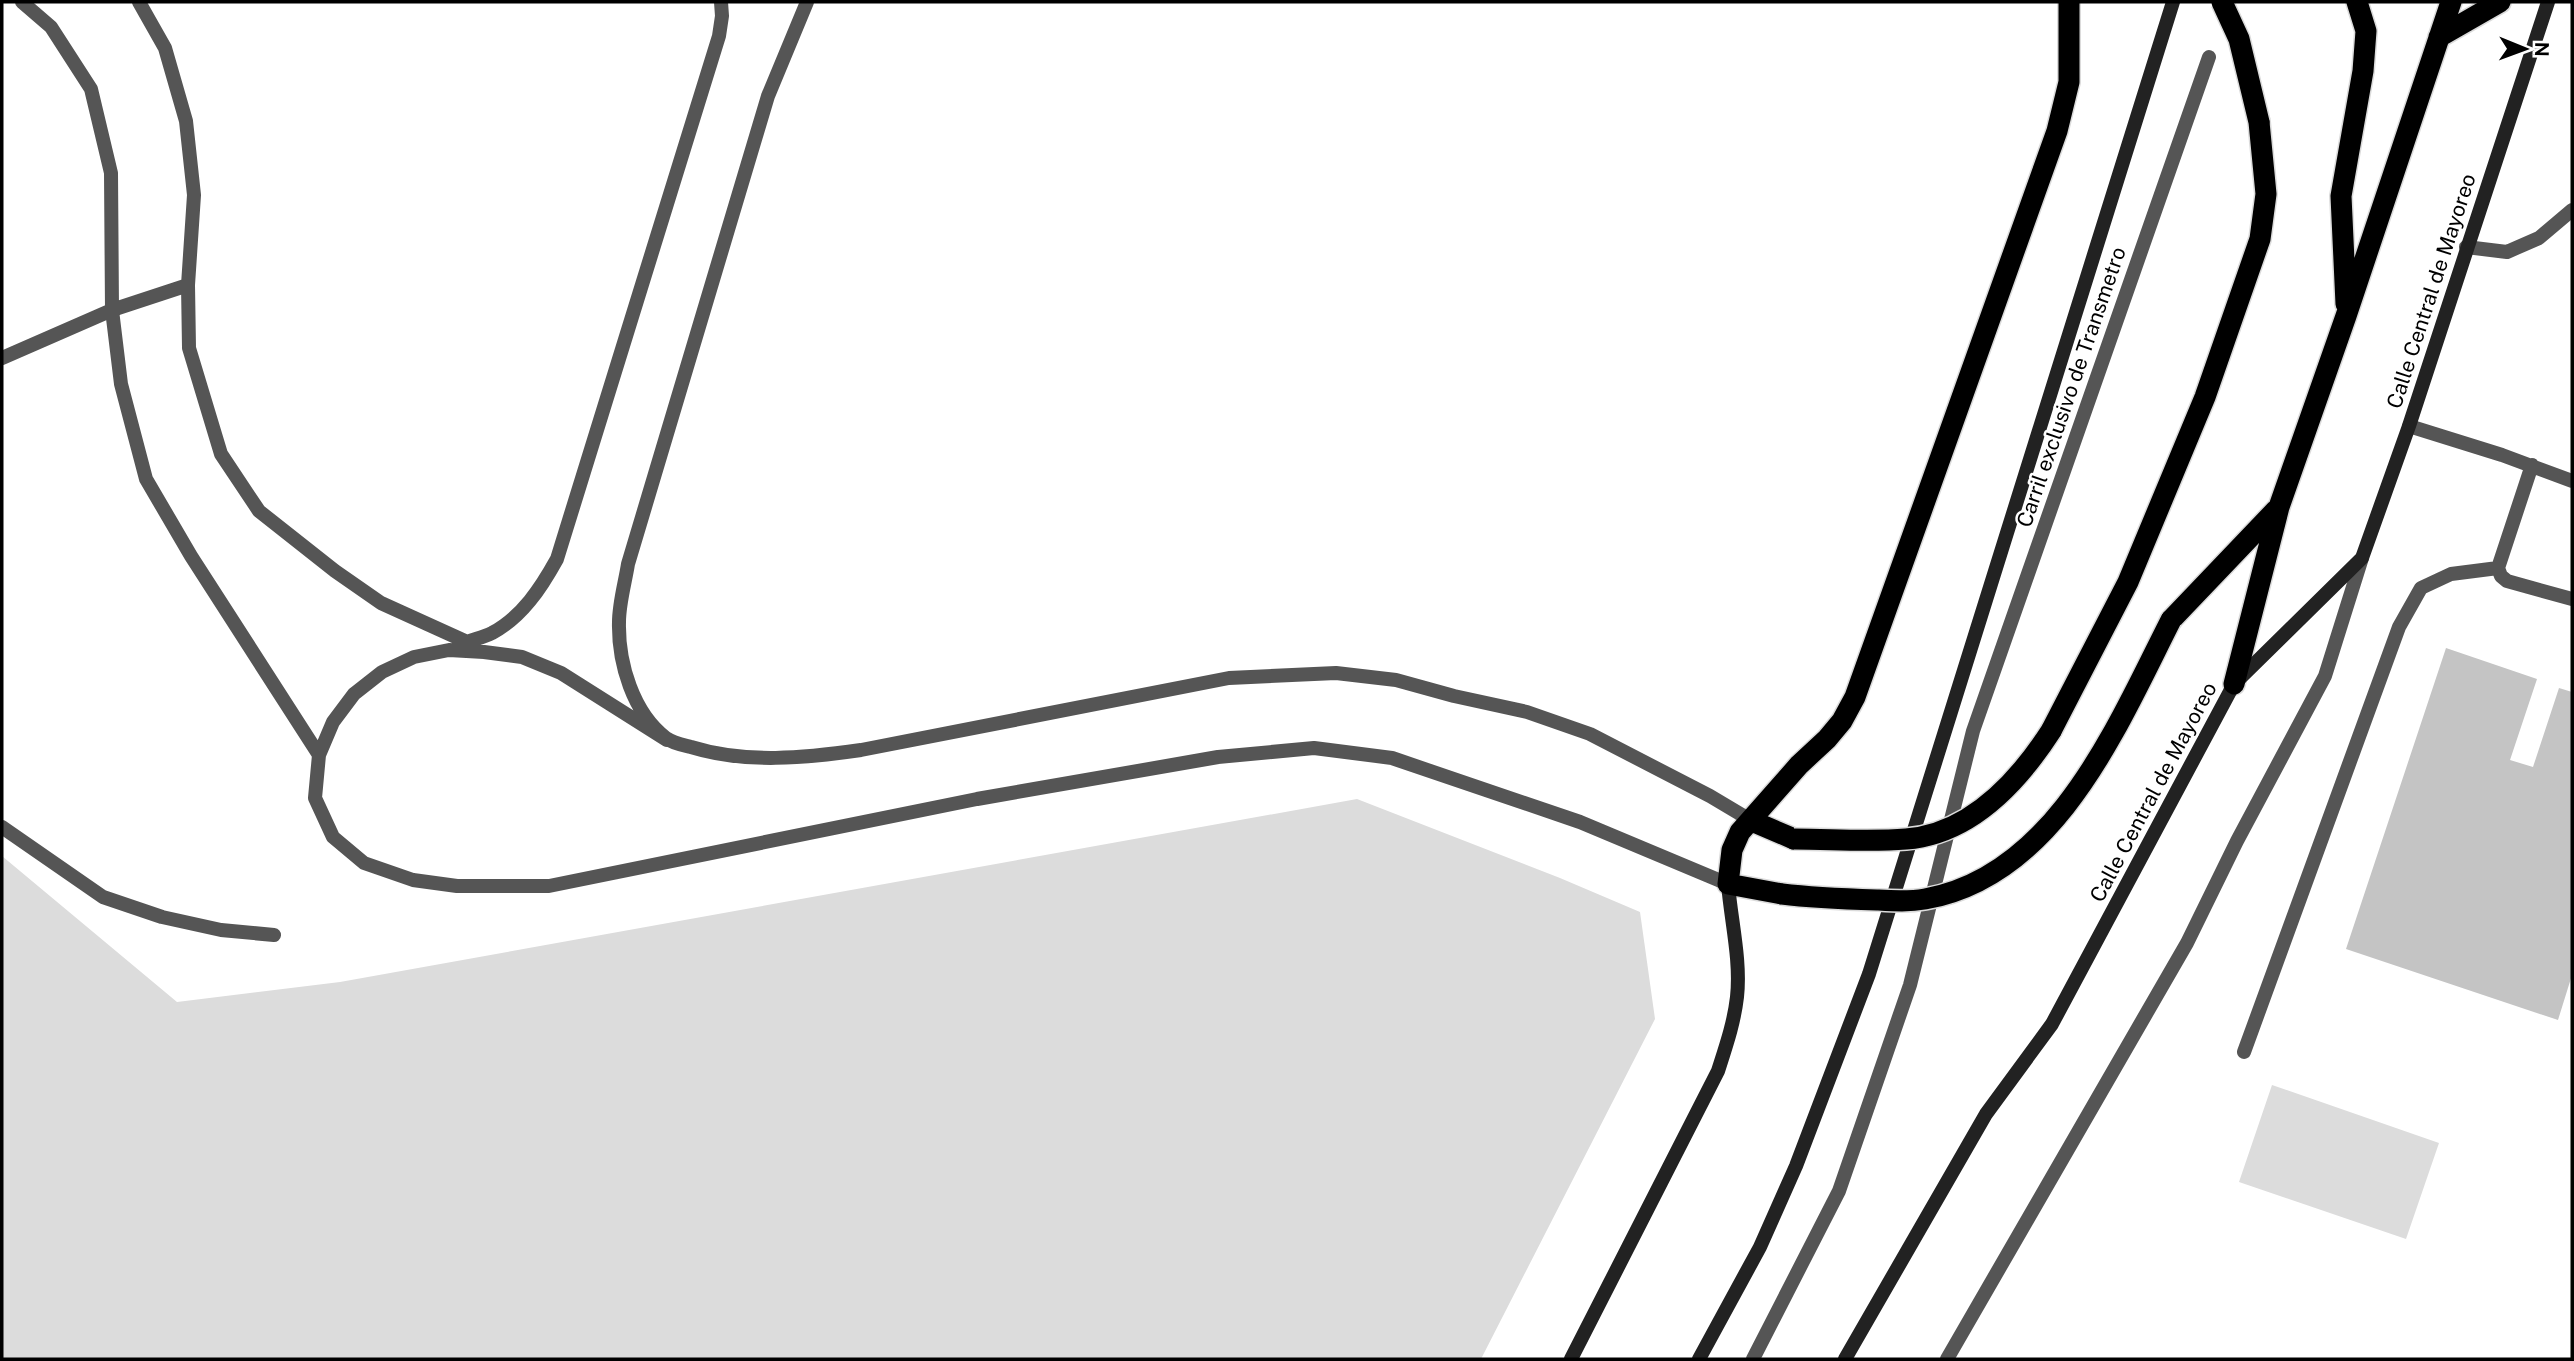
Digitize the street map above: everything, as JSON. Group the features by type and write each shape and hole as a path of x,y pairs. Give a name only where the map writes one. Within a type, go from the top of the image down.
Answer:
{"highway":[{"path":"2069,2 2069,82 2057,131 1855,697 1842,721 1827,739 1779,787 1740,832 1732,850 1728,884 1782,894 1905,902 1924,900 1964,889 2002,869 2042,835 2071,798 2132,696 2171,620 2278,507"},
{"path":"1752,821 1794,839 1908,839 1952,827 1969,818 2000,794 2029,765 2051,732 2128,582 2205,397 2260,239 2266,194 2259,122 2239,39 2222,2"},
{"path":"2346,316 2341,196 2363,71 2366,31 2357,2"},
{"path":"2234,684 2278,507 2346,316 2451,2"},
{"path":"2439,37 2500,2"}],"main road":[{"path":"1699,1359 1776,1212 1868,974 2173,2"},
{"name":"Calle Central de Mayoreo","path":"1845,1359 1986,1114 2052,1024 2234,684 2362,558 2409,426 2548,2"},
{"path":"1571,1359 1718,1071 1732,1028 1737,995 1738,969 1728,884"}],"street":[{"path":"22,2 51,27 91,89 111,173 112,310 121,384 146,479 191,556 319,755"},
{"path":"139,2 166,48 186,121 194,195 188,285 189,348 221,453 259,511 381,603 467,642"},
{"path":"721,2 719,36 557,559 542,588 510,621 491,633 449,650 414,657 382,672 354,694 333,722 319,755 315,798 333,837 363,863 413,880 457,886 549,886 991,796 1218,757 1314,748 1392,758 1580,822 1728,884"},
{"path":"667,740 641,713 626,670 619,622 628,564 768,96 807,2"},
{"name":"Carril exclusivo de Transmetro","path":"1753,1359 1839,1191 1910,985 1973,732 2209,57"},
{"path":"2466,247 2507,252 2539,238 2572,211"},
{"path":"2,358 112,310 188,285"},
{"path":"2409,426 2532,465 2572,481"},
{"path":"2532,465 2498,568 2507,581 2572,599"},
{"path":"1947,1359 2187,943 2237,841 2325,676 2362,558"},
{"path":"2244,1052 2399,626 2421,588 2451,574 2498,568"},
{"path":"449,650 522,657 561,673 667,740 709,753 800,758 861,750 1229,678 1336,673 1396,680 1527,712 1590,734 1710,796 1752,821"},
{"path":"2,827 103,897 173,919 221,930 274,935"}],"shaded area":[{"path":"1357,799 1640,912 1655,1019 1481,1359 2,1359 2,856 177,1002 340,982"},
{"path":"2272,1085 2439,1143 2406,1239 2239,1182"}],"building":[{"path":"2446,648 2537,679 2510,760 2533,767 2559,688 2572,692 2572,975 2558,1020 2346,949"}]}
